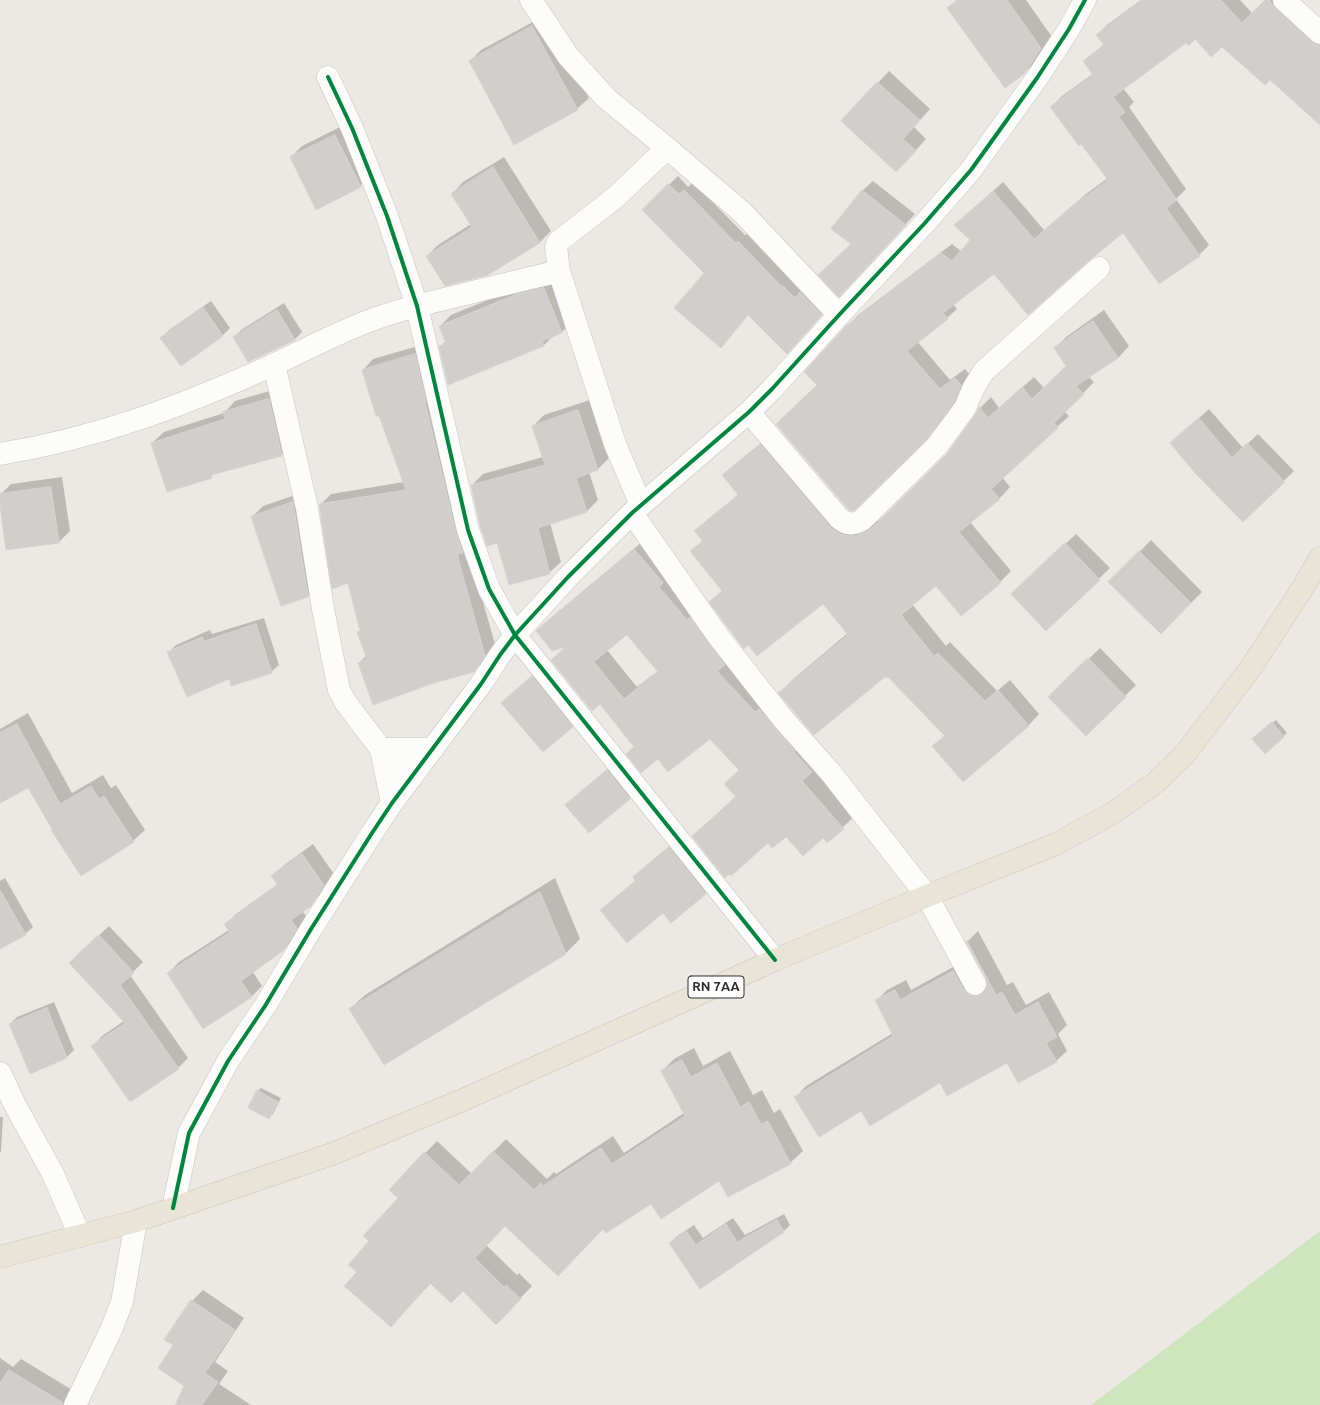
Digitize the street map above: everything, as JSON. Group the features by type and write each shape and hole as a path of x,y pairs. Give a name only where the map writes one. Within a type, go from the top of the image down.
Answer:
{"main road":[{"name":"RN 7AA","path":"0,1257 136,1221 332,1154 465,1099 775,960 1056,844 1113,813 1155,783 1185,754 1250,669 1302,589 1320,558"}],"street":[{"path":"531,0 568,56 607,100 667,148 742,212 839,315"},
{"path":"173,1208 189,1133 228,1061 265,1006 319,916 372,833 515,635 568,577 636,509 749,412 772,389 924,224 971,170 1037,78 1069,29 1085,0"},
{"path":"1284,0 1320,33"},
{"path":"328,77 352,128 387,216 417,306 468,530 489,590 515,635 775,960"},
{"path":"667,148 617,196 558,242 556,247 559,271 636,509 718,636 783,719 831,773 927,896 975,984"},
{"path":"749,412 839,518 846,524 855,524 862,520 937,446 965,408 973,389 984,371 1098,268"},
{"path":"0,454 38,448 116,427 181,404 377,318 417,306 559,271"},
{"path":"274,364 307,508 339,690 346,703 381,749 412,777"},
{"path":"381,749 433,750"},
{"path":"381,749 392,804"},
{"path":"0,1073 15,1105 53,1174 80,1236"},
{"path":"75,1405 111,1330 122,1302 136,1221"}],"green space":[{"path":"1320,1231 1320,1405 1091,1405"}],"building":[{"path":"959,0 1007,0 1041,48 1024,74 1005,88 947,8"},
{"path":"1143,0 1221,0 1242,23 1265,0 1269,0 1276,9 1312,42 1320,45 1320,125 1270,80 1265,85 1222,47 1211,57 1195,39 1189,46 1186,43 1113,97 1125,112 1119,117 1177,200 1166,208 1200,256 1159,284 1123,233 1091,259 1028,315 994,274 943,313 948,319 907,351 940,389 955,378 961,385 954,402 928,438 855,510 850,511 776,424 817,385 804,372 846,326 941,253 952,261 970,240 954,225 993,191 1034,239 1075,204 1108,180 1081,144 1079,146 1050,107 1093,75 1083,61 1104,45 1096,35"},
{"path":"532,26 578,110 514,145 469,61"},
{"path":"877,82 920,120 903,139 916,151 896,172 841,121"},
{"path":"335,135 361,187 316,210 290,157"},
{"path":"493,167 540,243 488,275 445,286 426,256 472,227 451,194"},
{"path":"668,184 679,194 684,190 736,243 738,241 782,287 783,286 795,298 800,292 822,315 787,354 748,315 721,348 674,308 704,273 642,210"},
{"path":"862,190 906,225 839,297 818,275 851,244 831,229"},
{"path":"544,288 562,333 542,341 544,346 448,385 439,346 446,344 439,326 517,294"},
{"path":"203,307 223,336 181,366 160,338"},
{"path":"277,310 295,340 248,362 233,337"},
{"path":"1093,321 1118,358 1076,386 1084,394 1054,423 1058,428 991,489 1000,499 959,532 1001,583 961,616 936,586 901,615 934,656 938,653 985,701 998,690 1029,726 963,782 932,746 945,736 888,677 885,677 814,735 778,693 848,635 823,604 757,656 748,645 744,649 709,602 722,591 690,551 703,541 694,531 738,495 722,475 760,444 831,528 840,534 856,536 871,529 946,455 975,415 979,407 988,418 1022,387 1032,399 1066,366 1054,348"},
{"path":"415,354 456,533 463,553 457,554 485,656 474,672 434,683 373,705 358,663 367,659 357,632 360,631 348,583 332,589 319,504 406,490 379,416 376,416 362,370"},
{"path":"269,399 282,456 211,475 212,478 167,492 151,443 225,419 223,412"},
{"path":"578,410 598,470 576,478 587,512 538,528 550,574 509,585 497,543 487,546 480,526 471,485 545,465 532,426"},
{"path":"1199,418 1232,458 1247,443 1285,482 1243,522 1196,474 1170,443"},
{"path":"51,487 59,543 6,550 0,494"},
{"path":"293,502 308,597 281,606 251,517"},
{"path":"1065,543 1100,580 1046,631 1011,594"},
{"path":"634,549 663,583 659,587 687,620 690,617 725,665 717,671 755,712 759,709 812,772 802,781 844,829 827,843 823,838 803,856 786,837 772,848 768,843 731,876 729,874 725,878 692,836 736,797 724,784 739,770 710,739 668,772 658,759 641,773 626,754 634,747 600,704 592,711 551,660 566,647 552,651 536,631","holes":["627,635 658,672 624,699 594,662"]},
{"path":"1139,551 1191,603 1161,634 1108,582"},
{"path":"256,624 272,673 231,686 229,679 187,697 167,652 202,637 204,641"},
{"path":"1088,658 1126,697 1086,736 1048,697"},
{"path":"532,676 573,727 543,752 501,703"},
{"path":"1272,722 1284,737 1265,754 1252,739"},
{"path":"17,724 60,804 91,786 99,799 104,796 134,842 81,876 51,830 52,829 28,788 0,803 0,733"},
{"path":"607,770 630,799 589,833 565,805"},
{"path":"669,847 706,894 671,923 663,913 627,943 600,910 635,881 633,877"},
{"path":"302,854 324,885 311,906 291,920 297,928 284,950 241,981 252,997 203,1029 167,973 230,932 224,924 278,885 271,876"},
{"path":"0,890 26,935 0,949"},
{"path":"540,892 566,954 384,1065 349,1009"},
{"path":"99,935 134,973 120,985 179,1069 130,1102 91,1046 125,1023 69,963"},
{"path":"966,941 996,995 1002,992 1015,1015 1038,1002 1057,1037 1046,1043 1057,1062 1018,1083 1007,1063 947,1096 940,1083 870,1126 861,1111 819,1137 794,1097 893,1036 875,1000 895,990 900,1000 953,971 968,994 975,996 981,995 985,991 987,985 986,978"},
{"path":"47,1008 67,1058 30,1074 9,1024"},
{"path":"682,1060 691,1077 717,1063 740,1107 749,1102 761,1124 768,1121 791,1164 728,1197 719,1181 661,1219 651,1204 606,1233 603,1229 558,1276 505,1226 475,1258 504,1287 506,1285 521,1299 496,1325 463,1291 451,1303 430,1283 391,1327 344,1286 357,1272 348,1265 369,1241 363,1236 398,1198 389,1190 424,1152 459,1185 493,1151 534,1190 541,1183 543,1186 601,1148 612,1164 685,1116 661,1071"},
{"path":"257,1090 278,1102 269,1119 248,1108"},
{"path":"777,1220 784,1232 700,1289 669,1243 686,1231 696,1245 726,1224 737,1242"},
{"path":"191,1300 235,1330 205,1373 218,1382 202,1405 175,1405 184,1386 158,1368 173,1345 164,1340"},
{"path":"9,1370 63,1403 63,1405 0,1405 0,1384"}],"cycle path":[{"path":"173,1208 189,1133 228,1061 265,1006 311,929 392,803 481,684 515,635 568,577 632,513 749,412 772,389 924,224 971,170 1037,78 1069,29 1085,0"},
{"path":"328,77 352,128 387,216 417,306 468,530 489,589 515,635 775,960"}]}
